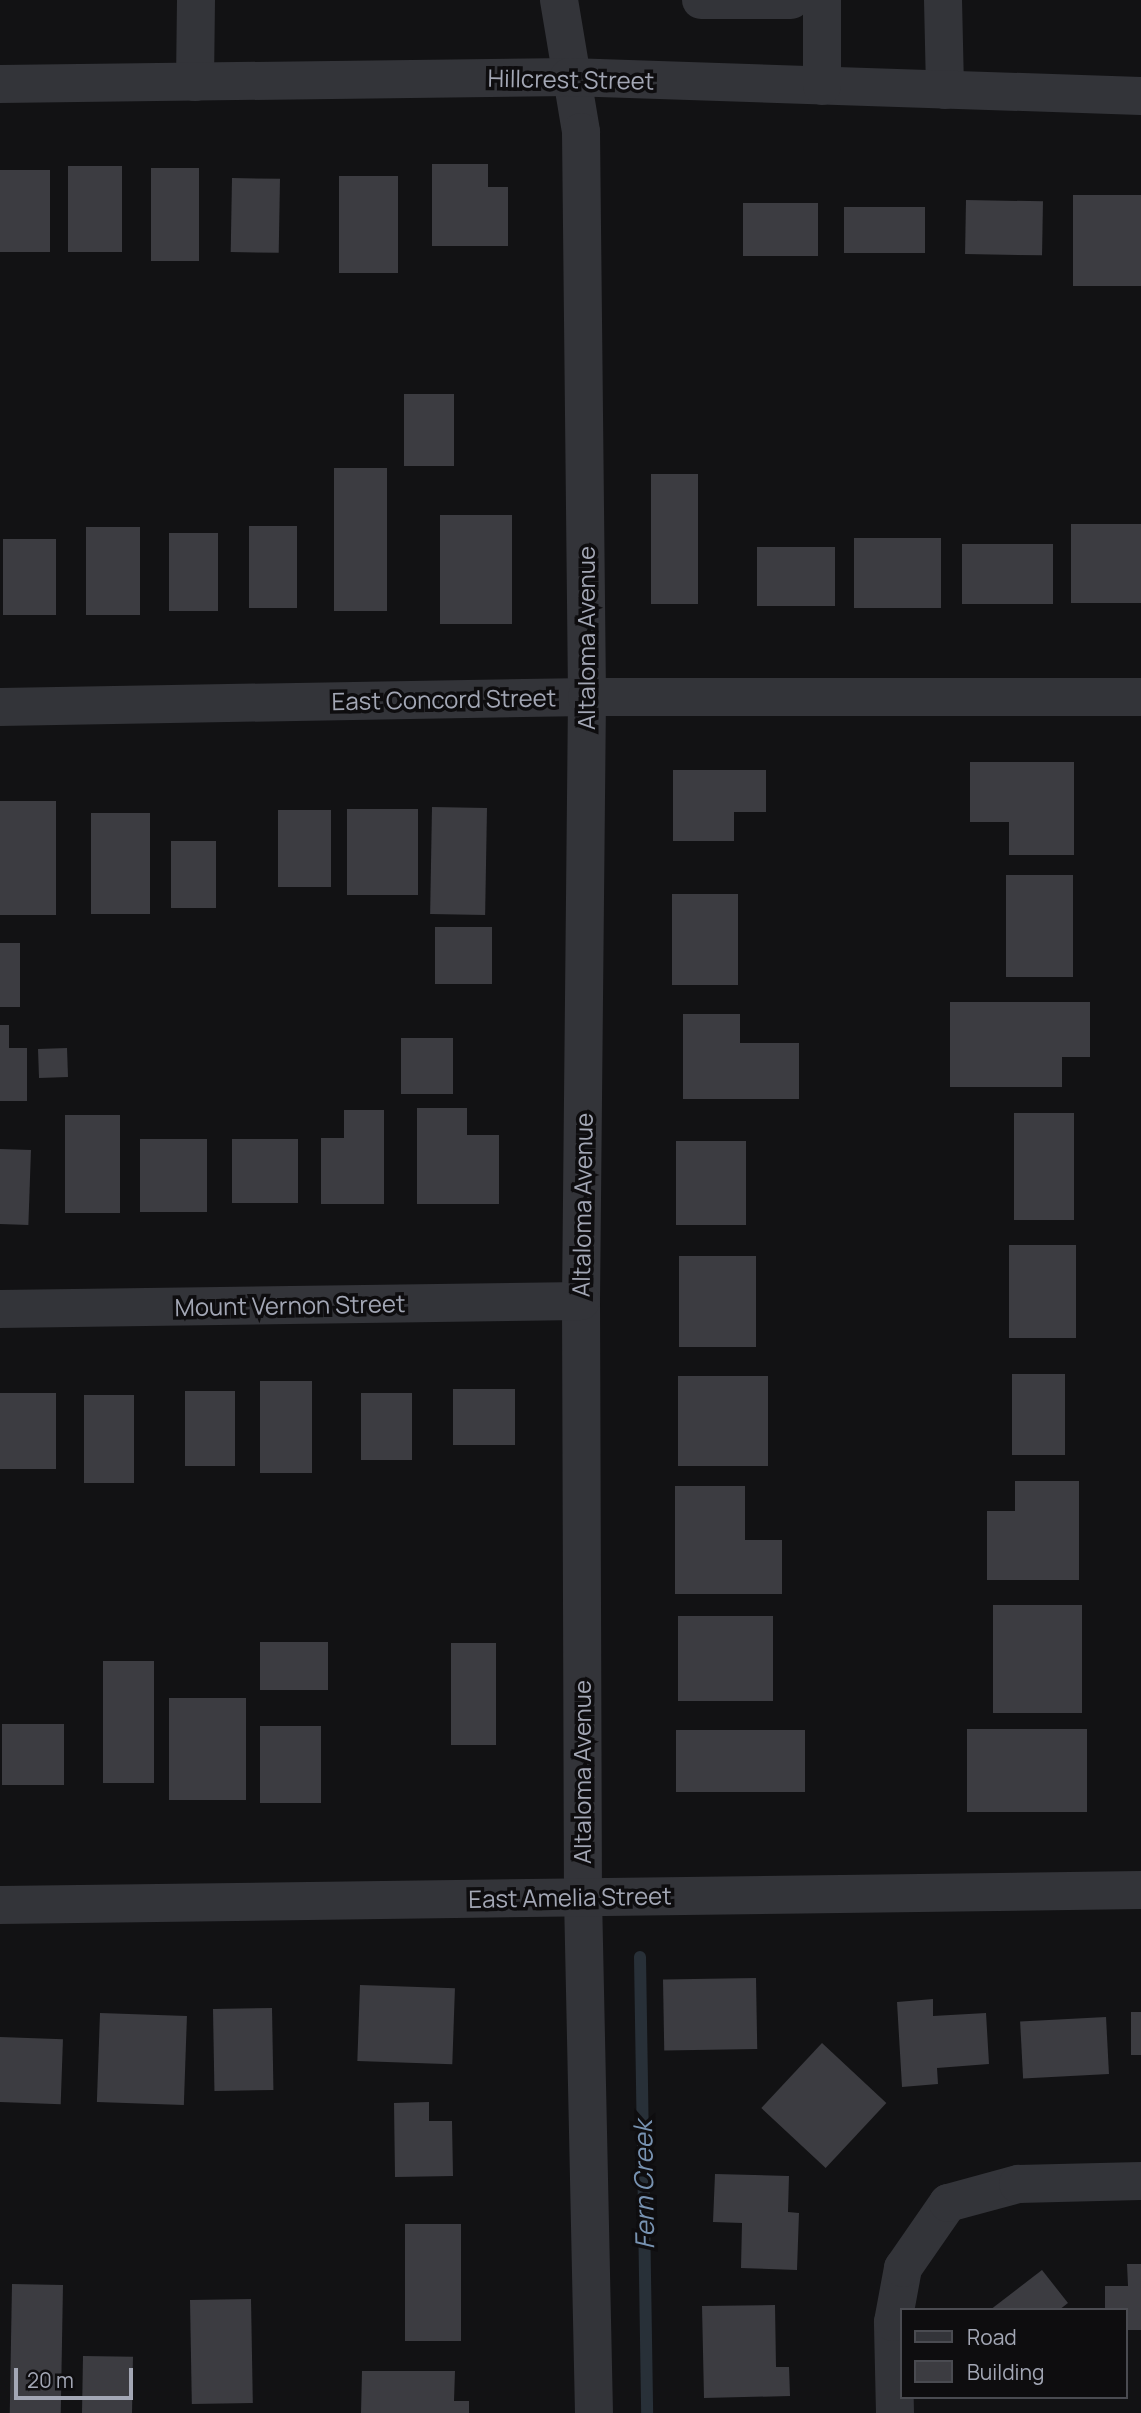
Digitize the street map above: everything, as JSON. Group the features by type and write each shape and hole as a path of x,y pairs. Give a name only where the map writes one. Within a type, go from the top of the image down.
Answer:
{"street":[{"path":"195,82 196,0"},
{"name":"Altaloma Avenue","path":"558,0 569,77 581,132 587,697 581,1301 583,1897 594,2413"},
{"path":"701,0 791,0"},
{"path":"822,0 822,86"},
{"path":"943,0 945,90"},
{"name":"Hillcrest Street","path":"0,84 569,77 1141,96"},
{"name":"East Concord Street","path":"0,708 587,697 1141,697"},
{"name":"Mount Vernon Street","path":"0,1309 581,1301"},
{"name":"East Amelia Street","path":"0,1905 1141,1889"},
{"path":"895,2413 893,2322 903,2268 948,2203 1018,2184 1141,2181"}],"building":[{"path":"432,164 488,164 488,187 508,187 508,246 432,246"},
{"path":"68,166 122,166 122,252 68,252"},
{"path":"151,168 199,168 199,261 151,261"},
{"path":"0,170 50,170 50,252 0,252"},
{"path":"339,176 398,176 398,273 339,273"},
{"path":"232,178 280,179 279,253 231,252"},
{"path":"1073,195 1141,195 1141,286 1073,286"},
{"path":"966,200 1043,201 1042,255 965,254"},
{"path":"743,203 818,203 818,256 743,256"},
{"path":"844,207 925,207 925,253 844,253"},
{"path":"404,394 454,394 454,466 404,466"},
{"path":"334,468 387,468 387,611 334,611"},
{"path":"651,474 698,474 698,604 651,604"},
{"path":"440,515 512,515 512,624 440,624"},
{"path":"1071,524 1141,524 1141,603 1071,603"},
{"path":"249,526 297,526 297,608 249,608"},
{"path":"86,527 140,527 140,615 86,615"},
{"path":"169,533 218,533 218,611 169,611"},
{"path":"854,538 941,538 941,608 854,608"},
{"path":"3,539 56,539 56,615 3,615"},
{"path":"962,544 1053,544 1053,604 962,604"},
{"path":"757,547 835,547 835,606 757,606"},
{"path":"970,762 1074,762 1074,855 1009,855 1009,822 970,822"},
{"path":"673,770 766,770 766,812 734,812 734,841 673,841"},
{"path":"0,801 56,801 56,915 0,915"},
{"path":"432,807 487,808 485,915 430,914"},
{"path":"347,809 418,809 418,895 347,895"},
{"path":"278,810 331,810 331,887 278,887"},
{"path":"91,813 150,813 150,914 91,914"},
{"path":"171,841 216,841 216,908 171,908"},
{"path":"1006,875 1073,875 1073,977 1006,977"},
{"path":"672,894 738,894 738,985 672,985"},
{"path":"435,927 492,927 492,984 435,984"},
{"path":"0,943 20,943 20,1007 0,1007"},
{"path":"950,1002 1090,1002 1090,1057 1062,1057 1062,1087 950,1087"},
{"path":"683,1014 740,1014 740,1043 799,1043 799,1099 683,1099"},
{"path":"0,1025 9,1025 9,1048 27,1048 27,1101 0,1101"},
{"path":"401,1038 453,1038 453,1094 401,1094"},
{"path":"67,1048 68,1077 39,1078 38,1049"},
{"path":"417,1108 467,1108 467,1135 499,1135 499,1204 417,1204"},
{"path":"344,1110 384,1110 384,1204 321,1204 321,1138 344,1138"},
{"path":"1014,1113 1074,1113 1074,1220 1014,1220"},
{"path":"65,1115 120,1115 120,1213 65,1213"},
{"path":"140,1139 207,1139 207,1212 140,1212"},
{"path":"232,1139 298,1139 298,1203 232,1203"},
{"path":"676,1141 746,1141 746,1225 676,1225"},
{"path":"0,1149 31,1150 28,1225 0,1224"},
{"path":"1009,1245 1076,1245 1076,1338 1009,1338"},
{"path":"679,1256 756,1256 756,1347 679,1347"},
{"path":"1012,1374 1065,1374 1065,1455 1012,1455"},
{"path":"678,1376 768,1376 768,1466 678,1466"},
{"path":"260,1381 312,1381 312,1473 260,1473"},
{"path":"453,1389 515,1389 515,1445 453,1445"},
{"path":"185,1391 235,1391 235,1466 185,1466"},
{"path":"0,1393 56,1393 56,1469 0,1469"},
{"path":"361,1393 412,1393 412,1460 361,1460"},
{"path":"84,1395 134,1395 134,1483 84,1483"},
{"path":"1015,1481 1079,1481 1079,1580 987,1580 987,1511 1015,1511"},
{"path":"675,1486 745,1486 745,1540 782,1540 782,1594 675,1594"},
{"path":"993,1605 1082,1605 1082,1713 993,1713"},
{"path":"678,1616 773,1616 773,1701 678,1701"},
{"path":"260,1642 328,1642 328,1690 260,1690"},
{"path":"451,1643 496,1643 496,1745 451,1745"},
{"path":"103,1661 154,1661 154,1783 103,1783"},
{"path":"169,1698 246,1698 246,1800 169,1800"},
{"path":"2,1724 64,1724 64,1785 2,1785"},
{"path":"260,1726 321,1726 321,1803 260,1803"},
{"path":"967,1729 1087,1729 1087,1812 967,1812"},
{"path":"676,1730 805,1730 805,1792 676,1792"},
{"path":"756,1978 757,2049 664,2051 663,1980"},
{"path":"360,1985 455,1988 452,2064 357,2061"},
{"path":"933,1999 933,2016 986,2013 989,2064 937,2068 938,2084 902,2087 897,2002"},
{"path":"272,2008 273,2090 214,2091 213,2009"},
{"path":"1131,2012 1141,2012 1141,2055 1131,2055"},
{"path":"100,2013 187,2016 184,2105 97,2102"},
{"path":"1106,2017 1109,2074 1023,2078 1020,2022"},
{"path":"0,2037 63,2039 61,2104 0,2102"},
{"path":"822,2043 886,2103 826,2168 761,2108"},
{"path":"429,2102 429,2121 452,2121 453,2176 395,2177 394,2103"},
{"path":"715,2174 789,2176 788,2212 799,2213 797,2270 741,2268 742,2223 713,2222"},
{"path":"405,2224 461,2224 461,2341 405,2341"},
{"path":"1127,2264 1141,2264 1141,2330 1127,2330 1127,2308 1105,2308 1105,2286 1128,2286"},
{"path":"1042,2270 1068,2303 1062,2308 993,2308"},
{"path":"12,2284 63,2285 61,2413 10,2413"},
{"path":"251,2299 253,2403 192,2404 190,2300"},
{"path":"775,2305 776,2367 789,2367 790,2396 704,2398 702,2306"},
{"path":"83,2356 133,2357 132,2413 82,2413"},
{"path":"362,2371 455,2371 454,2401 469,2401 469,2413 361,2413"}],"waterway":[{"name":"Fern Creek","path":"640,1957 647,2413"}]}
